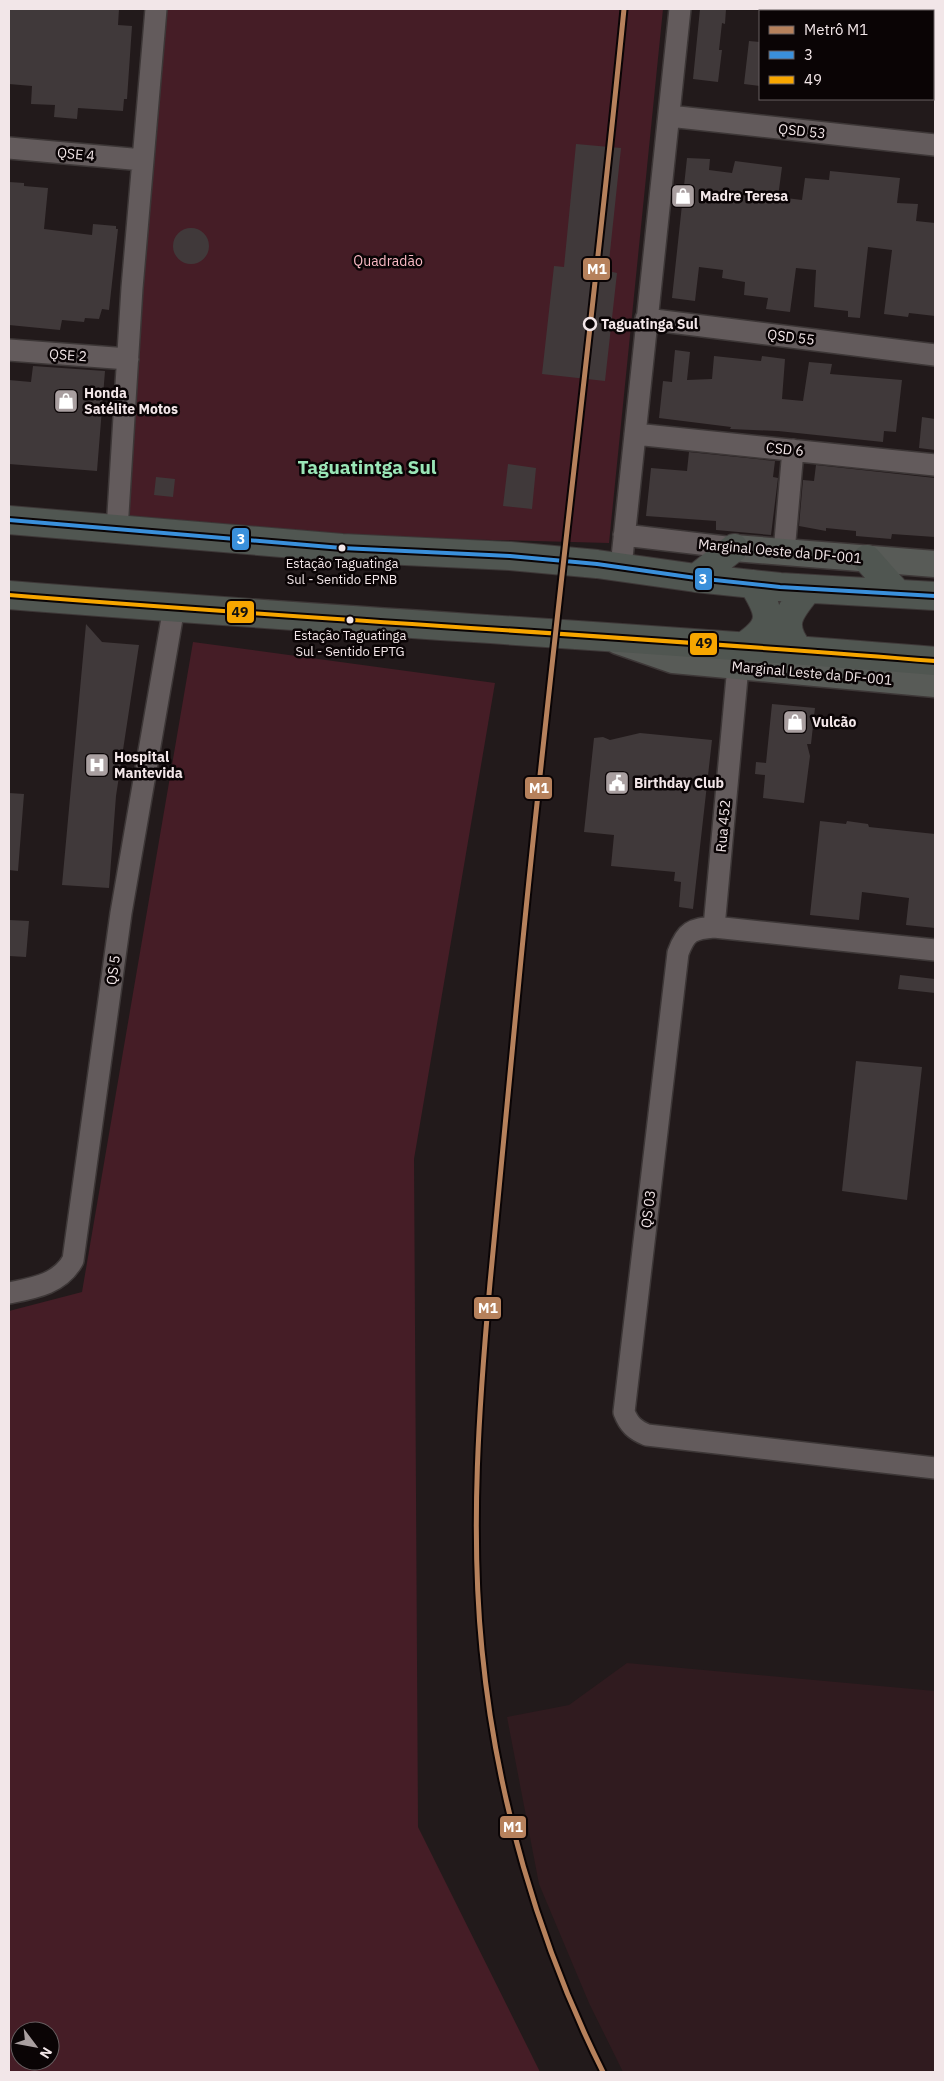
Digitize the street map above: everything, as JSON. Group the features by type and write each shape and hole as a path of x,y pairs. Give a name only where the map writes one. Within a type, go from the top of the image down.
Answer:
{"highway":[{"path":"9,520 342,548 510,556 753,584 935,596"},
{"path":"696,578 734,548"},
{"path":"867,559 897,593"},
{"path":"741,656 760,636 767,625 768,614 764,601 753,584"},
{"path":"799,650 791,640 787,630 788,618 793,606 808,589"},
{"path":"9,595 350,621 509,629 600,636 741,656 799,650 933,669"}],"main road":[{"name":"Marginal Oeste da DF-001","path":"734,548 935,564"},
{"name":"Marginal Leste da DF-001","path":"741,656 933,669"}],"street":[{"path":"117,530 128,359 156,9"},
{"path":"609,566 624,534 680,9"},
{"name":"QSD 53","path":"669,116 935,146"},
{"name":"QSE 4","path":"9,148 143,160"},
{"name":"QSD 55","path":"646,319 935,354"},
{"name":"QSE 2","path":"9,350 128,359"},
{"name":"CSD 6","path":"635,434 935,464"},
{"path":"784,552 793,450"},
{"name":"Marginal Oeste da DF-001","path":"624,534 734,548"},
{"name":"QS 5","path":"9,1293 28,1289 59,1278 68,1270 72,1260 121,913 174,607"},
{"name":"Rua 452","path":"714,927 741,656"},
{"name":"QS 03","path":"935,950 714,927 694,929 687,935 678,953 624,1412 628,1423 636,1431 647,1435 935,1468"}],"shaded area":[{"path":"627,1663 935,1691 935,2072 623,2072 589,2003 539,1884 507,1717 569,1705"}],"green space":[{"name":"Quadradão","path":"159,9 663,9 609,543 117,530"},
{"path":"193,642 495,683 414,1159 418,1827 540,2072 9,2072 9,1311 82,1292"}],"building":[{"path":"9,9 119,9 118,25 132,26 127,99 124,99 123,111 78,108 77,119 54,117 55,105 31,104 32,86 9,84"},
{"path":"700,9 726,9 725,24 722,23 719,50 722,50 718,82 693,79"},
{"path":"749,41 759,42 759,86 744,84"},
{"path":"576,144 621,148 608,271 617,273 605,381 542,374 554,266 564,267"},
{"path":"687,158 710,159 709,170 732,173 735,161 782,167 778,197 802,200 805,178 829,180 830,171 900,178 897,203 918,204 916,221 935,223 935,316 909,313 908,317 884,314 892,250 868,247 860,318 848,317 848,311 814,307 816,270 796,268 790,312 766,309 768,298 744,295 745,282 722,278 723,270 699,267 695,301 672,298"},
{"path":"9,182 24,183 24,186 48,188 44,229 92,235 93,224 116,226 116,229 118,229 109,310 102,309 99,319 85,318 84,322 62,320 60,330 9,325"},
{"path":"191,228 204,233 209,246 204,259 191,264 178,259 173,246 178,233"},
{"path":"675,350 690,352 687,380 712,379 714,356 761,361 762,356 785,359 782,399 803,401 809,362 832,364 830,374 902,380 896,432 884,431 883,442 778,431 730,429 731,427 659,418 663,381 672,382"},
{"path":"33,366 105,371 97,471 9,464 9,380 31,382"},
{"path":"922,417 935,419 935,450 919,448"},
{"path":"689,452 775,461 773,477 778,478 771,535 716,530 716,521 646,516 651,468 687,471"},
{"path":"508,464 536,468 532,509 503,506"},
{"path":"816,465 935,478 935,537 892,534 891,539 856,536 856,531 826,528 826,531 799,526 803,480 814,481"},
{"path":"156,477 175,479 173,497 154,495"},
{"name":"Hospital Mantevida","path":"86,624 102,642 139,645 116,796 109,888 62,885"},
{"path":"772,704 815,708 811,744 807,744 810,756 804,803 763,798 765,775 755,774 756,762 766,763"},
{"path":"640,733 712,740 693,909 679,907 681,882 674,881 675,872 611,866 614,835 584,832 594,738 603,737 610,740"},
{"path":"9,793 24,794 18,871 9,870"},
{"path":"820,821 846,824 847,821 868,824 869,827 935,834 935,928 906,925 909,898 862,892 859,920 810,915"},
{"path":"9,920 29,921 26,957 9,956"},
{"path":"900,975 935,979 935,993 898,989"},
{"path":"856,1061 922,1067 907,1200 842,1191"}],"metro line":[{"name":"M1","path":"603,2072 559,1972 540,1920 523,1867 509,1813 498,1759 482,1650 478,1604 476,1513 479,1421 493,1245 531,859 624,9"}],"transit line":[{"name":"3","path":"9,520 342,548 510,556 597,564 696,578 780,587 935,596"},
{"name":"49","path":"9,595 935,661"}],"place":[{"name":"Madre Teresa","path":"683,196"},
{"name":"Taguatinga Sul","path":"590,324"},
{"name":"Honda Satélite Motos","path":"66,401"},
{"name":"Estação Taguatinga Sul - Sentido EPNB","path":"342,548"},
{"name":"Estação Taguatinga Sul - Sentido EPTG","path":"350,620"},
{"name":"Vulcão","path":"795,722"},
{"name":"Hospital Mantevida","path":"97,765"},
{"name":"Birthday Club","path":"617,783"}],"district":[{"name":"Taguatintga Sul","path":"367,467"}]}
